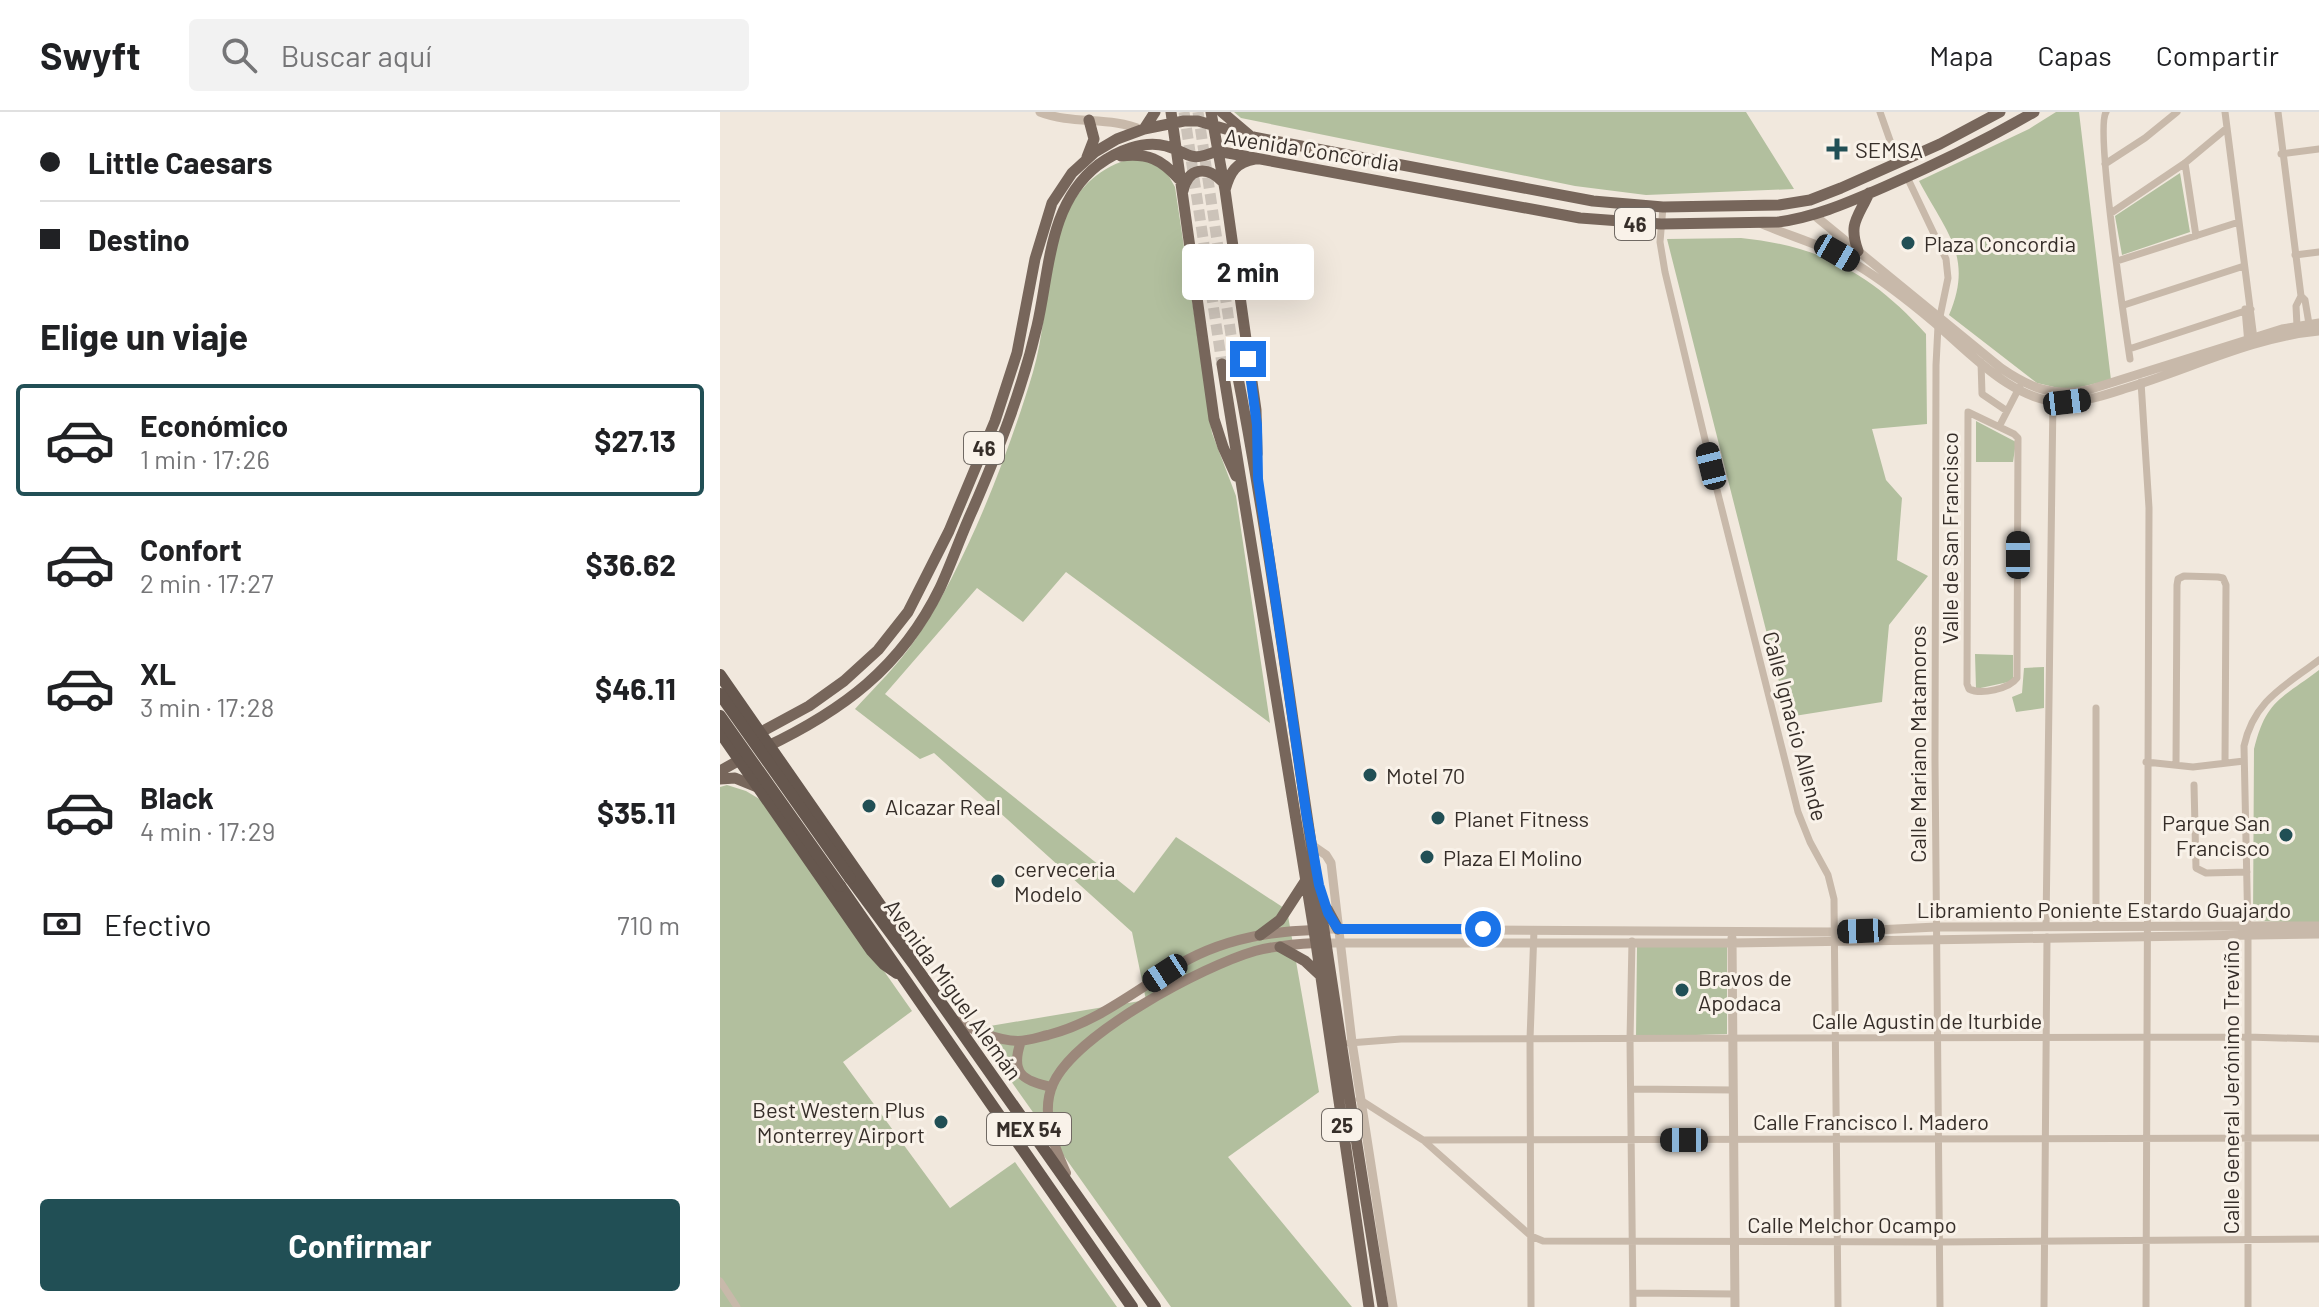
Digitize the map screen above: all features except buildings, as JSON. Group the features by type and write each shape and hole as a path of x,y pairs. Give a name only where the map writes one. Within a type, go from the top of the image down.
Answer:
{"highway":[{"path":"720,675 905,941 915,966"},
{"name":"Avenida Miguel Alemán","path":"720,694 897,956 902,976 1132,1307"},
{"path":"720,724 734,720 740,713 741,704"},
{"name":"Avenida Miguel Alemán","path":"720,716 897,956 915,966 1155,1307"},
{"path":"720,732 726,750 740,759 872,951 889,969 902,976"},
{"path":"770,803 770,788 774,782 782,779 797,786"}],"main road":[{"path":"1143,129 1155,112"},
{"path":"1211,112 1256,410 1258,479"},
{"path":"1222,112 1253,137"},
{"name":"Avenida Concordia","path":"726,750 809,706 844,681 878,650 908,612 949,531 995,421 1017,353 1035,259 1048,214 1065,181 1104,146 1172,117 1253,137 1593,201 1663,207 1779,205 1821,196 1898,163 2000,112"},
{"name":"Avenida Concordia","path":"720,771 814,724 864,687 896,655 930,606 1010,419 1033,343 1050,250 1061,214 1088,175 1112,157 1138,145 1159,145 1200,158 1217,151 1580,218 1661,224 1757,222 1814,215 1907,177 2034,112"},
{"path":"1172,117 1214,419 1229,462 1240,482"},
{"path":"1085,160 1094,139 1090,120"},
{"path":"1907,177 1906,167 1910,161 1962,138 1975,125"},
{"path":"1112,157 1149,155 1168,167 1179,180"},
{"path":"1224,186 1234,168 1244,162 1264,159"},
{"path":"1183,192 1187,179 1199,170 1209,171 1224,186"},
{"path":"1858,251 1853,238 1853,225 1869,193"},
{"path":"1779,205 1814,215"},
{"path":"954,1020 986,1034 1021,1041 1084,1024 1190,958 1218,947 1260,935 1326,929 1328,913 1319,885 1258,479 1235,362"},
{"name":"25","path":"1222,364 1306,880 1326,929 1347,1043 1383,1307"},
{"path":"720,779 740,779 760,789"},
{"path":"1260,935 1280,920 1306,880"},
{"path":"1084,1207 1056,1151 1049,1125 1048,1104 1063,1065 1080,1048 1118,1021 1213,968 1258,950 1328,943"},
{"name":"25","path":"1328,943 1320,975 1369,1307"},
{"path":"1280,947 1305,961 1320,975"},
{"path":"1021,1041 1017,1053 1019,1072 1024,1079 1052,1087"}],"street":[{"path":"1040,112 1143,129"},
{"path":"1880,112 1898,163"},
{"path":"2105,164 2177,112"},
{"path":"2225,112 2252,342"},
{"path":"2278,112 2301,296 2296,306 2297,326"},
{"path":"2105,115 2105,164 2130,359"},
{"path":"1090,120 1126,135"},
{"path":"2111,213 2185,163 2227,128"},
{"path":"2281,154 2319,149"},
{"path":"2185,163 2196,236"},
{"name":"Calle Mariano Matamoros","path":"1907,177 1946,259 1948,278 1939,322 1936,939 1940,1307"},
{"name":"Calle Ignacio Allende","path":"1663,207 1660,242 1665,272 1718,494 1798,812 1831,884 1836,936 1838,1307"},
{"path":"1814,215 1982,357 2021,386 2053,397 2083,400 2297,326 2314,324 2301,296"},
{"path":"1757,222 1837,253 1939,322"},
{"path":"2117,261 2239,222"},
{"path":"2295,255 2319,252"},
{"path":"2124,305 2244,266"},
{"path":"2129,349 2247,308"},
{"path":"2252,342 2319,331"},
{"path":"1982,357 1981,392 2007,411"},
{"path":"2141,379 2149,508 2146,1307"},
{"path":"1999,427 2021,386"},
{"path":"2044,1307 2053,397"},
{"path":"1989,421 1997,405"},
{"name":"Valle de San Francisco","path":"1968,412 1989,421 2018,438 2017,678 2012,685 1976,693 1967,684 1968,412"},
{"path":"2176,765 2177,585 2178,579 2184,576 2223,578 2226,585 2225,762"},
{"name":"Calle General Jerónimo Treviño","path":"2248,1307 2248,930 2244,746 2253,716 2265,702 2319,660"},
{"path":"2096,708 2096,927"},
{"path":"2146,762 2209,766 2244,761"},
{"path":"2194,785 2196,868 2206,873 2247,872"},
{"path":"1313,846 1331,863 1326,929 1328,943 1343,970"},
{"name":"Libramiento Poniente Estardo Guajardo","path":"1328,943 1732,943 1936,927 2046,932 2248,930 2319,926"},
{"name":"Libramiento Poniente Estardo Guajardo","path":"1326,929 1732,931 1936,939 2096,927 2147,931"},
{"path":"1531,1307 1530,1039 1534,930"},
{"path":"1632,930 1633,1307"},
{"name":"Libramiento Poniente Estardo Guajardo","path":"2248,930 2319,934"},
{"path":"1732,931 1735,1307"},
{"path":"1347,1043 1343,970 1346,956 1362,942"},
{"name":"Calle Agustin de Iturbide","path":"1347,1043 1376,1039 2319,1039"},
{"path":"1632,1089 1733,1090"},
{"path":"1354,1100 1423,1140 1531,1236"},
{"path":"1354,1100 1393,1307"},
{"name":"Calle Francisco I. Madero","path":"1423,1140 2319,1138"},
{"name":"Calle Melchor Ocampo","path":"1531,1236 1549,1241 1736,1242 2319,1239"},
{"path":"720,1281 737,1307"},
{"path":"1634,1293 1735,1294"}],"green space":[{"path":"1234,112 1746,112 1794,189 1646,195 1575,186 1241,118"},
{"path":"2056,112 2079,112 2111,380 2067,390 2037,383 1949,315 1959,277 1958,261 1954,245 1919,181 2029,129"},
{"path":"1143,157 1167,173 1175,187 1212,433 1236,496 1270,723 1066,572 1023,622 977,588 885,694 1134,893 1176,837 1287,910 1319,1092 1228,1157 1352,1307 1171,1307 984,1043 984,1027 1146,1000 1132,932 934,753 920,759 855,709 915,640 951,580 983,511 1033,372 1052,265 1071,206 1084,187 1101,172 1121,162"},
{"path":"2180,173 2190,232 2122,255 2115,216"},
{"path":"1741,238 1796,248 1843,266 1886,295 1926,334 1927,424 1872,429 1886,480 1902,498 1897,560 1928,576 1889,625 1882,702 1788,717 1667,239"},
{"path":"1976,421 2016,442 2013,462 1976,462"},
{"path":"1975,654 2013,655 2013,681 1976,689"},
{"path":"2044,667 2044,708 2016,712 2012,697 2022,693 2024,668"},
{"name":"Parque San Francisco","path":"2319,670 2319,923 2253,921 2254,749 2270,710"},
{"path":"727,785 746,791 766,803 912,1011 843,1062 950,1208 1015,1162 1117,1307 720,1307 720,787"},
{"name":"Bravos de Apodaca","path":"1637,946 1727,946 1727,1034 1636,1037"}],"tunnel":[{"path":"1184,112 1222,364"},
{"path":"1198,112 1235,362"}],"place":[{"name":"SEMSA","path":"1837,149"},
{"name":"Plaza Concordia","path":"1908,243"},
{"name":"Motel 70","path":"1370,775"},
{"name":"Alcazar Real","path":"869,806"},
{"name":"Planet Fitness","path":"1438,818"},
{"name":"Parque San Francisco","path":"2286,835"},
{"name":"Plaza El Molino","path":"1427,857"},
{"name":"cerveceria Modelo","path":"998,881"},
{"name":"Bravos de Apodaca","path":"1682,990"},
{"name":"Best Western Plus Monterrey Airport","path":"941,1122"}],"route":[{"path":"1248,359 1257,425 1258,479 1306,812 1319,885 1328,913 1338,929 1483,929"}]}
